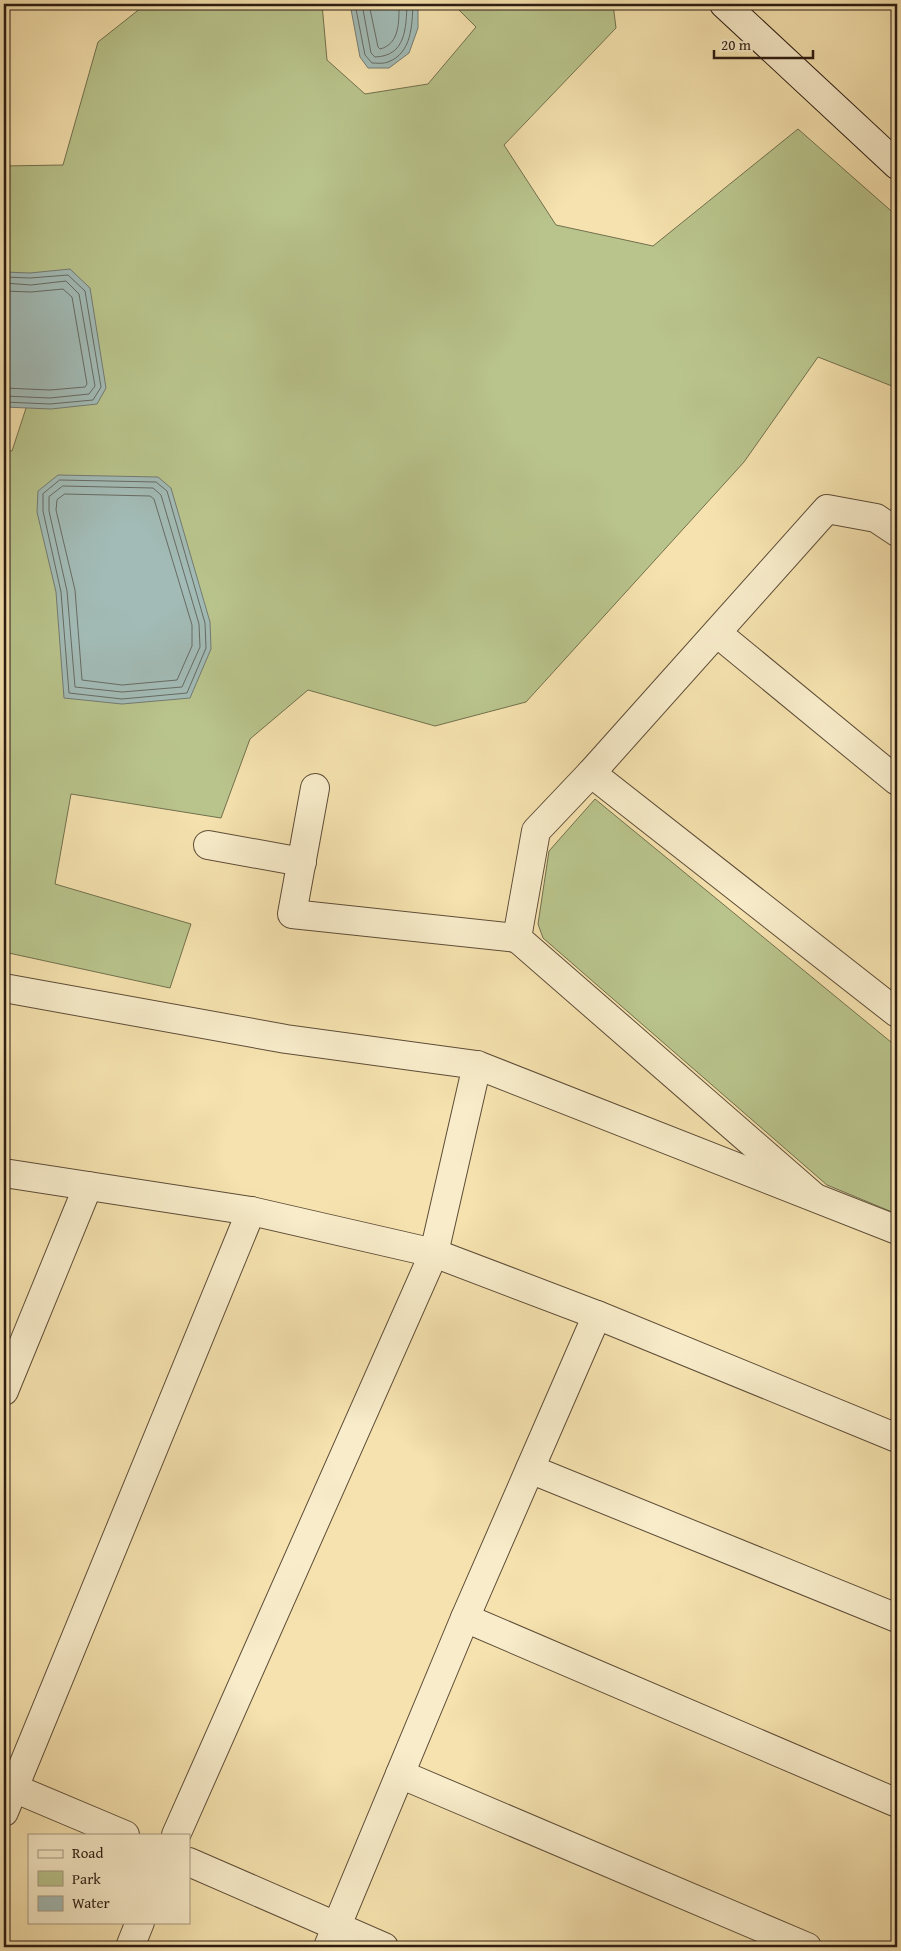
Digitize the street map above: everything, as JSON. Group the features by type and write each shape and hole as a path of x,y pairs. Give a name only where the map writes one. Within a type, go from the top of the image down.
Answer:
{"street":[{"path":"724,4 897,165"},
{"path":"517,938 536,831 591,773 827,509 876,518 897,532"},
{"path":"717,633 897,780"},
{"path":"591,773 897,1013"},
{"path":"314,788 292,914 517,938 813,1196"},
{"path":"208,845 302,862"},
{"path":"4,988 286,1039 476,1065 897,1230"},
{"path":"176,1834 434,1252 476,1065"},
{"path":"4,1172 251,1211 434,1252 597,1315 897,1438"},
{"path":"4,1391 88,1186"},
{"path":"122,1834 7,1795 251,1211"},
{"path":"332,1937 465,1618 597,1315"},
{"path":"530,1469 897,1618"},
{"path":"465,1618 897,1803"},
{"path":"400,1774 807,1947"},
{"path":"190,1863 332,1937 384,1947"},
{"path":"130,1947 139,1924"}],"green space":[{"path":"146,4 322,4 327,60 365,94 428,84 476,27 453,4 613,4 616,28 504,145 556,225 653,246 798,129 897,216 897,388 818,357 744,462 526,702 435,726 308,690 250,739 221,818 71,794 55,884 191,924 170,988 4,952 4,450 12,451 28,402 4,287 4,166 63,165 98,42"},
{"path":"595,799 897,1047 897,1214 827,1185 543,938 538,924 549,851"}],"water":[{"path":"350,4 418,4 418,28 409,53 389,68 368,68 360,57"},
{"path":"70,269 90,288 106,388 97,404 51,409 4,407 4,272 30,273"},
{"path":"58,475 158,477 171,488 210,622 211,649 190,698 122,704 64,698 56,592 37,512 38,491"}]}
